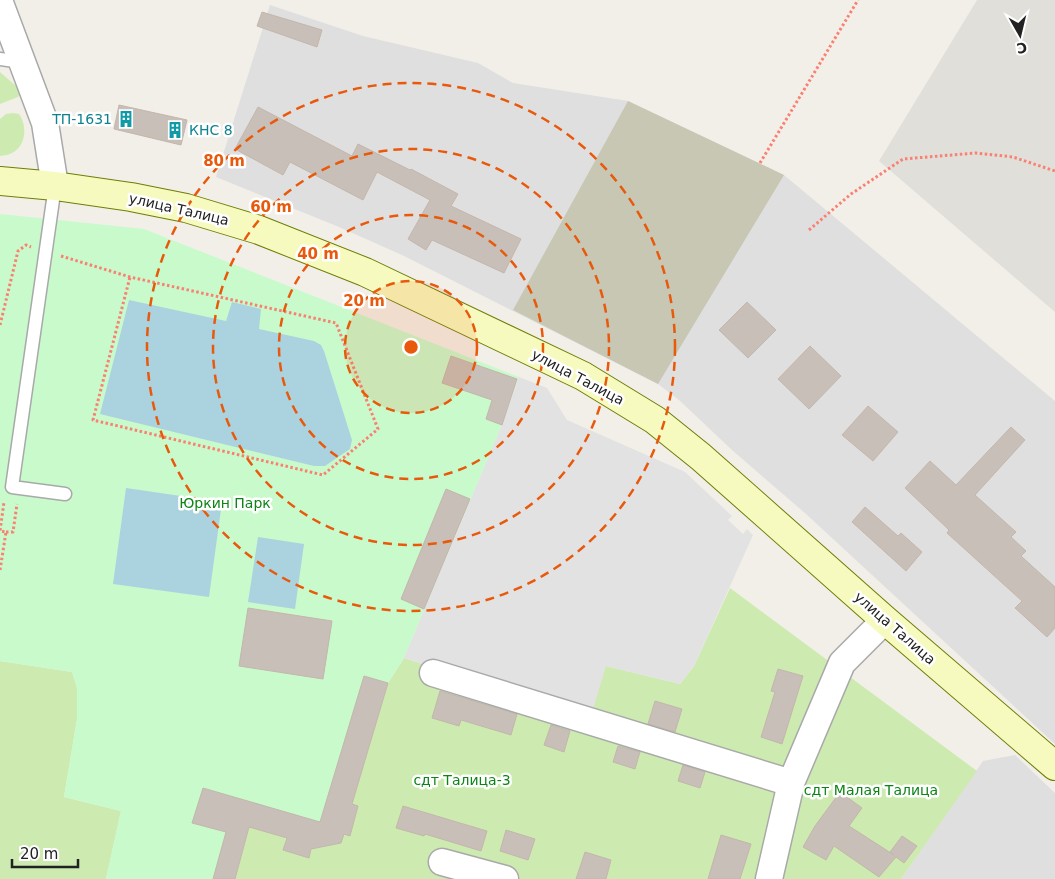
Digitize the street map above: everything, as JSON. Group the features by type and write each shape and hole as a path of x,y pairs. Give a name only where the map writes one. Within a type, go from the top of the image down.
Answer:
{"street":[{"path":"0,3 11,60 46,122 55,186"},
{"name":"улица Талица","path":"0,181 55,186 131,197 186,208 259,230 366,272 583,376 655,420 701,457 885,620 1055,766"},
{"path":"769,879 791,783 842,663 885,620"},
{"path":"433,673 791,783"},
{"path":"442,862 505,879"}],"lane":[{"path":"55,186 12,487 65,494"}],"path":[{"path":"760,163 858,0"},
{"path":"809,230 851,194 903,159 976,153 1012,157 1055,171"},
{"path":"130,277 336,322 378,429 323,475 93,420 130,277"},
{"path":"4,498 0,531 13,532 19,488"},
{"path":"0,570 6,532"}],"shaded area":[{"path":"977,0 1055,0 1055,312 879,161"},
{"path":"270,5 363,36 478,63 513,83 628,101 784,175 1055,401 1055,744 806,514 732,450 679,400 658,384 402,255 216,177"},
{"path":"628,101 784,175 658,384 513,310"},
{"path":"519,377 547,388 567,420 685,472 732,516 728,520 743,534 747,529 753,535 694,666 680,684 606,666 591,716 404,658 502,425"},
{"path":"1015,755 1055,793 1055,879 901,879 983,761"}],"green space":[{"path":"0,72 16,86 20,94 18,97 0,104"},
{"path":"6,114 19,114 22,119 24,129 23,140 21,145 12,153 0,156 0,119"},
{"name":"Юркин Парк","path":"0,214 144,229 519,377 502,425 404,658 388,683 352,804 358,806 350,836 344,834 341,843 318,848 312,846 309,858 283,850 286,838 249,827 235,879 106,879 121,811 64,797 77,719 77,689 72,672 0,661"},
{"name":"сдт Талица-3","path":"730,588 977,771 901,879 235,879 249,827 287,838 309,857 312,846 344,834 358,806 352,804 388,683 404,658 429,666 606,666 680,684 694,666"},
{"path":"0,661 72,672 78,689 77,719 64,797 121,811 106,879 0,879"}],"water":[{"path":"129,300 226,321 232,302 261,309 259,329 314,341 321,345 352,440 350,449 325,466 314,466 100,414"},
{"path":"126,488 222,502 209,597 113,584"},
{"path":"258,537 304,544 295,609 248,602"}],"building":[{"path":"262,12 322,30 317,47 257,26"},
{"path":"119,105 187,120 181,145 114,129"},
{"path":"258,107 352,156 358,144 458,194 451,206 521,239 504,273 432,240 426,250 408,239 430,200 377,172 363,200 290,162 283,175 235,149"},
{"path":"747,302 776,330 748,358 719,330"},
{"path":"810,346 841,376 809,409 778,379"},
{"path":"451,356 517,379 502,425 486,419 492,400 442,383"},
{"path":"868,406 898,432 873,461 842,435"},
{"path":"1011,427 1025,440 975,495 1016,532 1011,537 1026,551 1021,556 1055,587 1055,628 1047,637 1015,608 1022,601 947,533 949,530 905,488 930,461 956,485"},
{"path":"446,489 470,499 424,609 401,599"},
{"path":"865,507 898,536 901,533 922,552 906,571 852,522"},
{"path":"248,608 332,621 323,679 239,666"},
{"path":"778,669 803,676 782,744 761,737 775,692 771,691"},
{"path":"364,676 388,683 352,804 358,806 350,836 344,834 341,843 311,849 309,858 283,850 287,838 249,827 235,879 213,879 226,832 192,823 203,788 320,822"},
{"path":"440,691 517,714 511,735 461,720 459,726 432,718"},
{"path":"655,701 682,709 675,732 648,724"},
{"path":"551,725 570,731 564,752 544,745"},
{"path":"618,746 640,752 635,769 613,762"},
{"path":"683,765 705,772 700,788 678,781"},
{"path":"840,792 862,808 849,826 894,855 890,852 902,836 917,846 904,863 896,857 879,877 834,846 826,860 803,847 815,826"},
{"path":"403,806 487,831 481,851 425,834 424,836 396,828"},
{"path":"506,830 535,839 528,860 500,851"},
{"path":"721,835 751,844 740,879 708,879"},
{"path":"585,852 611,860 606,879 576,879"}],"place":[{"name":"ТП-1631","path":"126,119"},
{"name":"КНС 8","path":"175,130"}],"park label":[{"name":"сдт Малая Талица","path":"871,790"}]}
